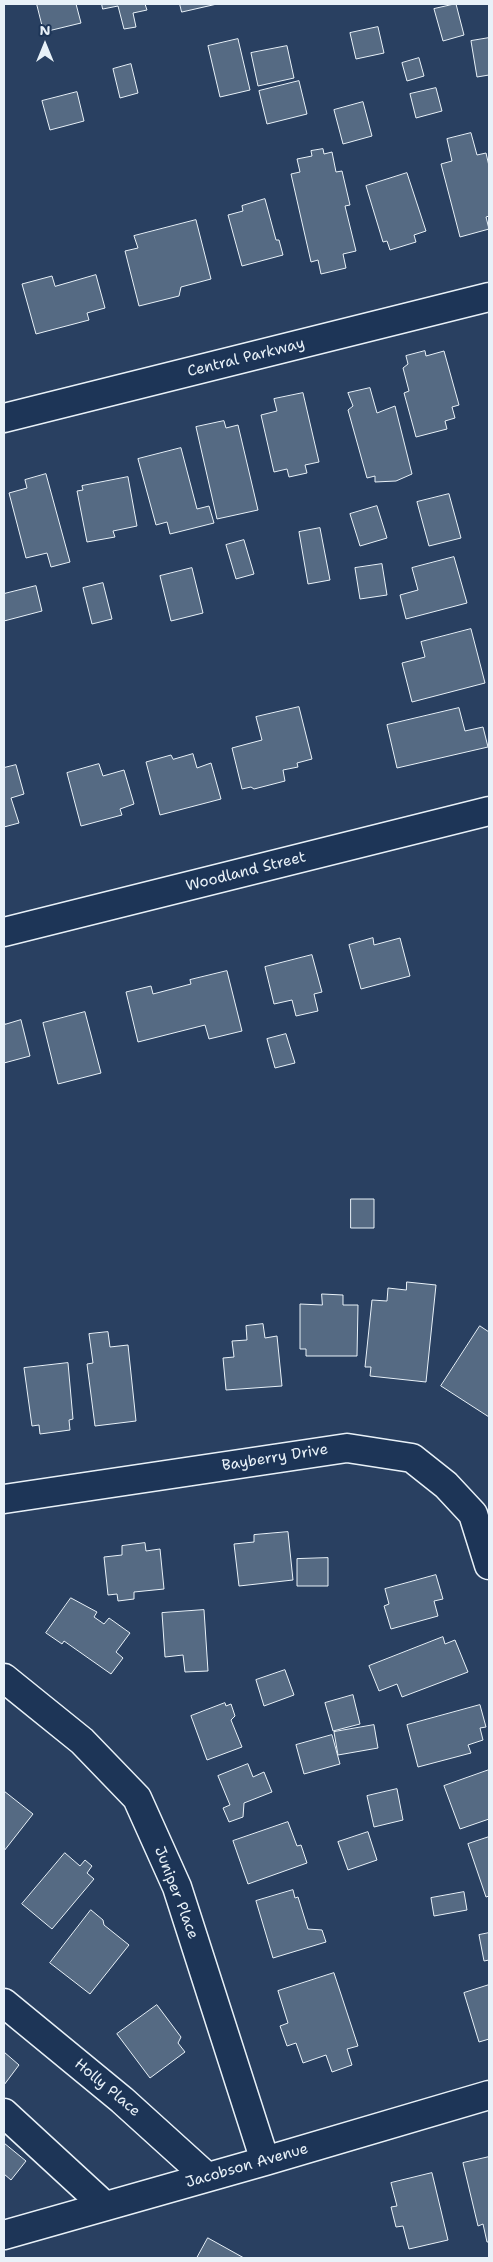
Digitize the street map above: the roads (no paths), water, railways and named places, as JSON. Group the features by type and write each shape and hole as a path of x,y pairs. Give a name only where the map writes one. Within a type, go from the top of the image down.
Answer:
{"street":[{"name":"Central Parkway","path":"4,418 489,297"},
{"name":"Woodland Street","path":"4,932 489,811"},
{"name":"Bayberry Drive","path":"4,1499 347,1448 412,1458 446,1486 473,1514 489,1564"},
{"name":"Juniper Place","path":"4,1678 82,1741 137,1798 177,1887 266,2161"},
{"name":"Holly Place","path":"4,2003 122,2100 207,2177"},
{"name":"Jacobson Avenue","path":"4,2235 266,2161 489,2095"},
{"path":"4,2113 105,2206"}]}
